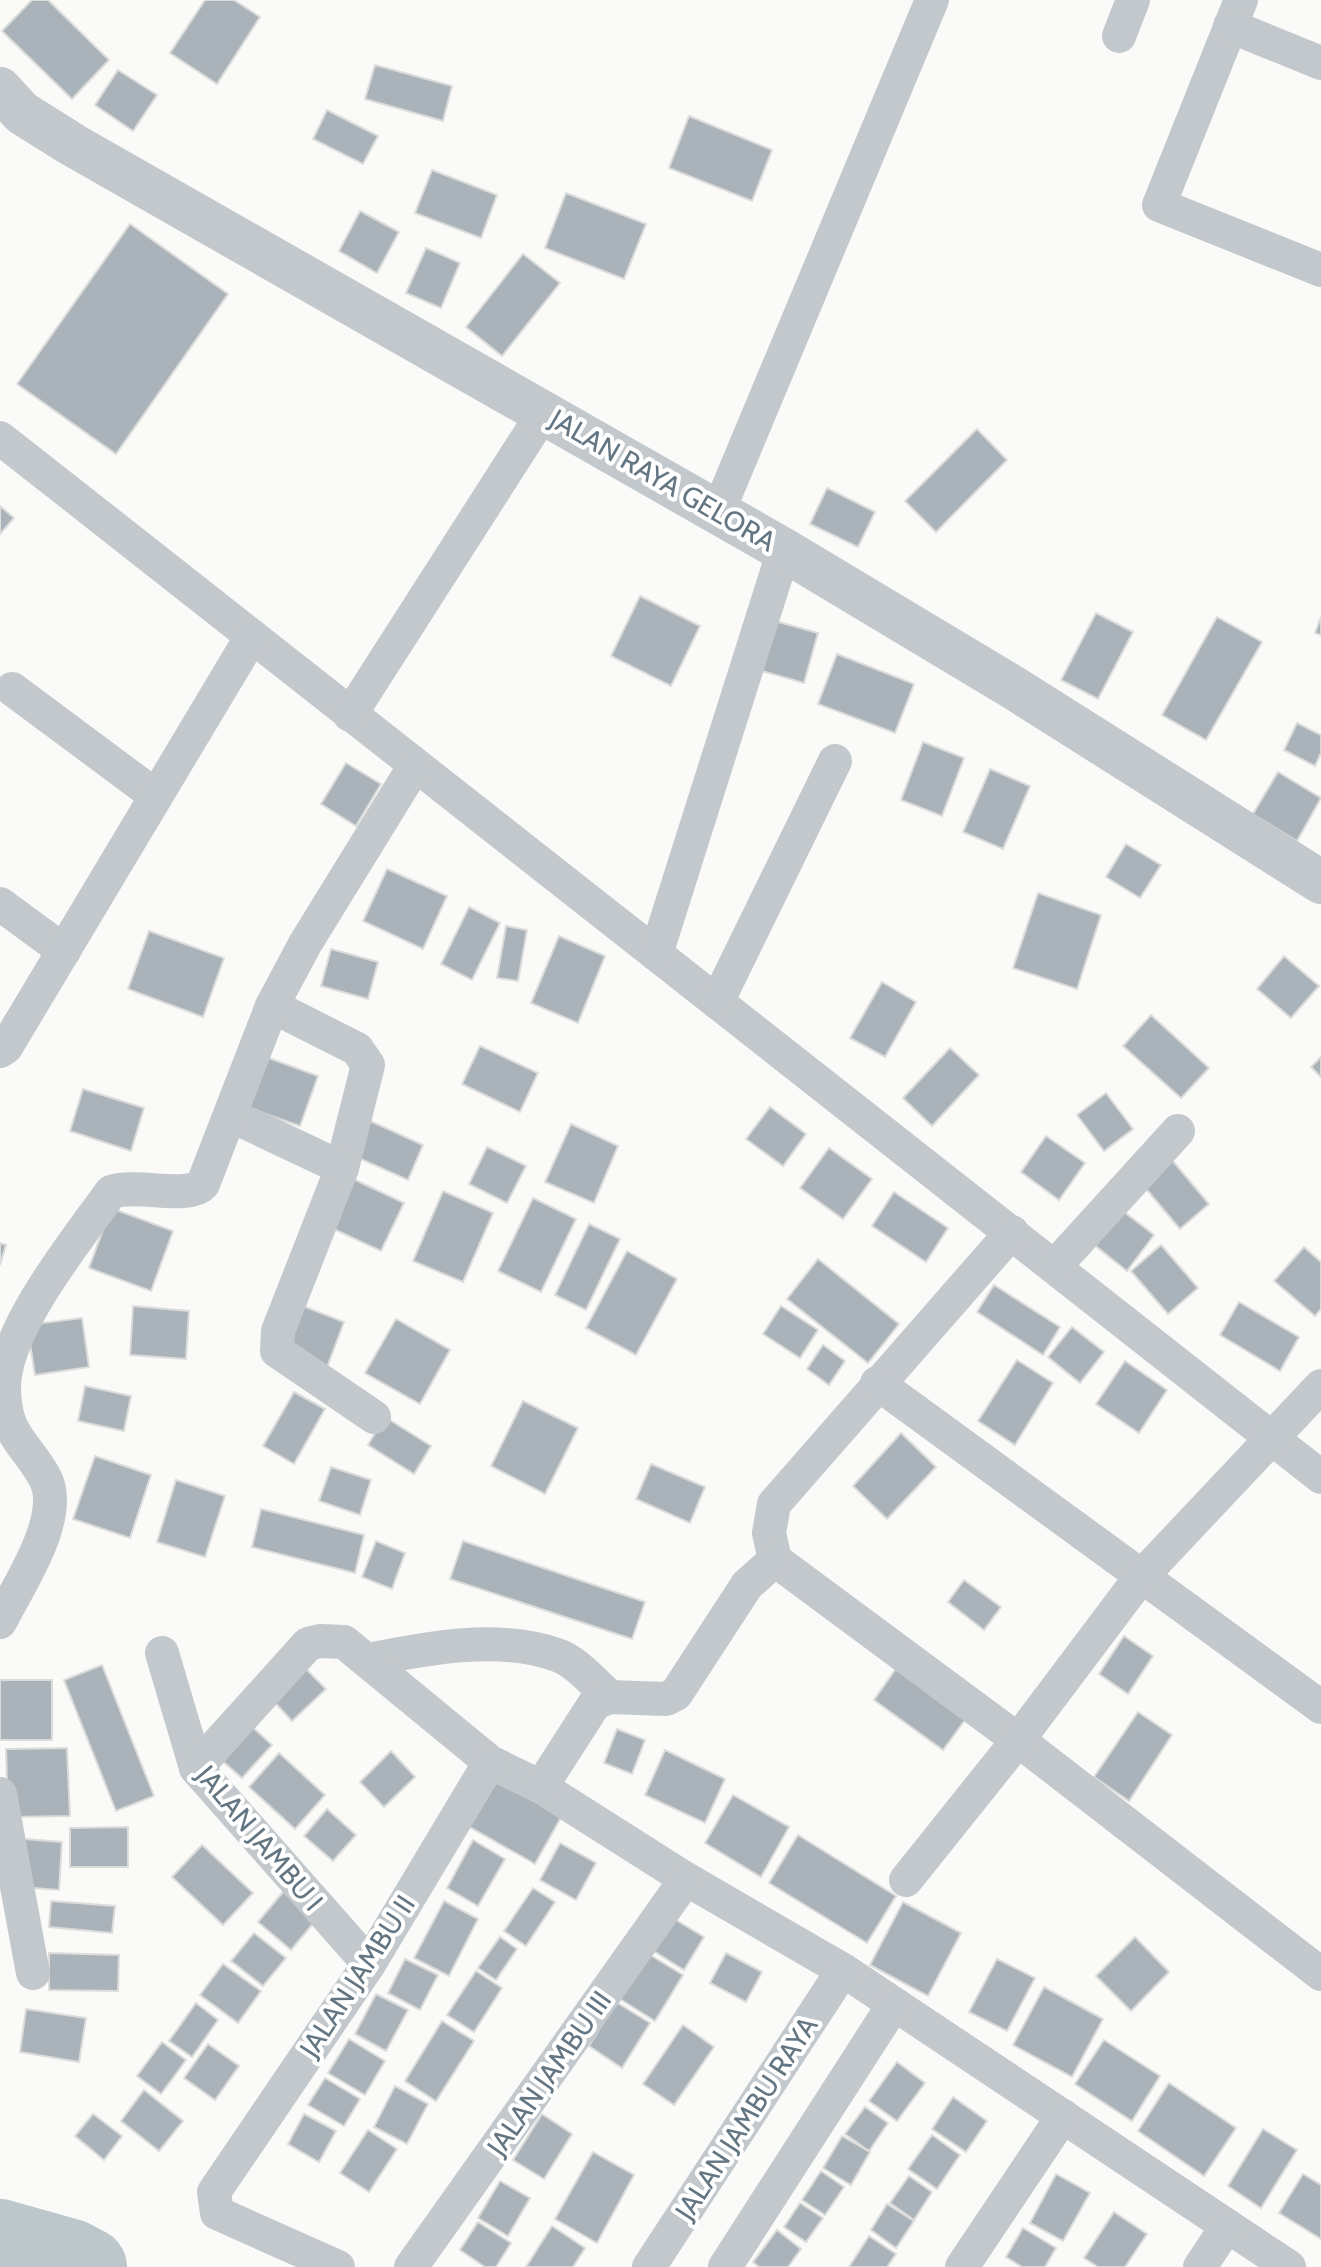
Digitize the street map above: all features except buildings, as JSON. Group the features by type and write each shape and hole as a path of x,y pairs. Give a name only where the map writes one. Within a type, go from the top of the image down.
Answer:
{"street":[{"path":"718,512 932,0"},
{"path":"1119,36 1133,0"},
{"path":"1321,63 1236,13 1159,205 1321,270"},
{"name":"JALAN RAYA GELORA","path":"7,108 784,550 1014,688 1321,882"},
{"path":"350,715 544,412"},
{"path":"0,438 414,767 1056,1265 1321,1477"},
{"path":"656,954 784,550"},
{"path":"0,1051 6,1047 252,636"},
{"path":"12,689 156,796"},
{"path":"717,1002 835,761"},
{"path":"0,1622 49,1522 50,1494 44,1476 9,1428 4,1388 9,1360 37,1297 111,1192 131,1188 185,1192 199,1188 272,1006 305,944 414,767"},
{"path":"0,904 64,951"},
{"path":"272,1006 357,1049 364,1057 367,1076 342,1168 278,1331 277,1351 374,1417"},
{"path":"230,1115 342,1168"},
{"path":"1056,1265 1178,1131"},
{"path":"1012,1232 774,1504 769,1533 775,1560 1018,1740 1321,1974"},
{"path":"877,1383 1140,1578 1321,1707"},
{"path":"906,1880 1018,1740 1140,1578 1321,1386"},
{"path":"541,1787 595,1703 610,1697 666,1699 676,1694 747,1585 775,1560"},
{"path":"196,1768 308,1644 344,1642 490,1762 541,1787 686,1879 843,1970 1289,2267"},
{"path":"368,1660 446,1647 512,1644 560,1655 610,1697"},
{"name":"JALAN JAMBU I","path":"162,1653 196,1768 369,1964"},
{"name":"JALAN JAMBU II","path":"338,2267 217,2213 212,2200 217,2185 369,1964 490,1762"},
{"path":"0,1794 33,1973"},
{"name":"JALAN JAMBU III","path":"411,2267 686,1879"},
{"name":"JALAN JAMBU RAYA","path":"649,2267 843,1970"},
{"path":"725,2267 894,2004"},
{"path":"962,2267 1063,2116"},
{"path":"1200,2267 1227,2226"}],"waterway":[{"path":"0,2238 71,2258 88,2267"}]}
